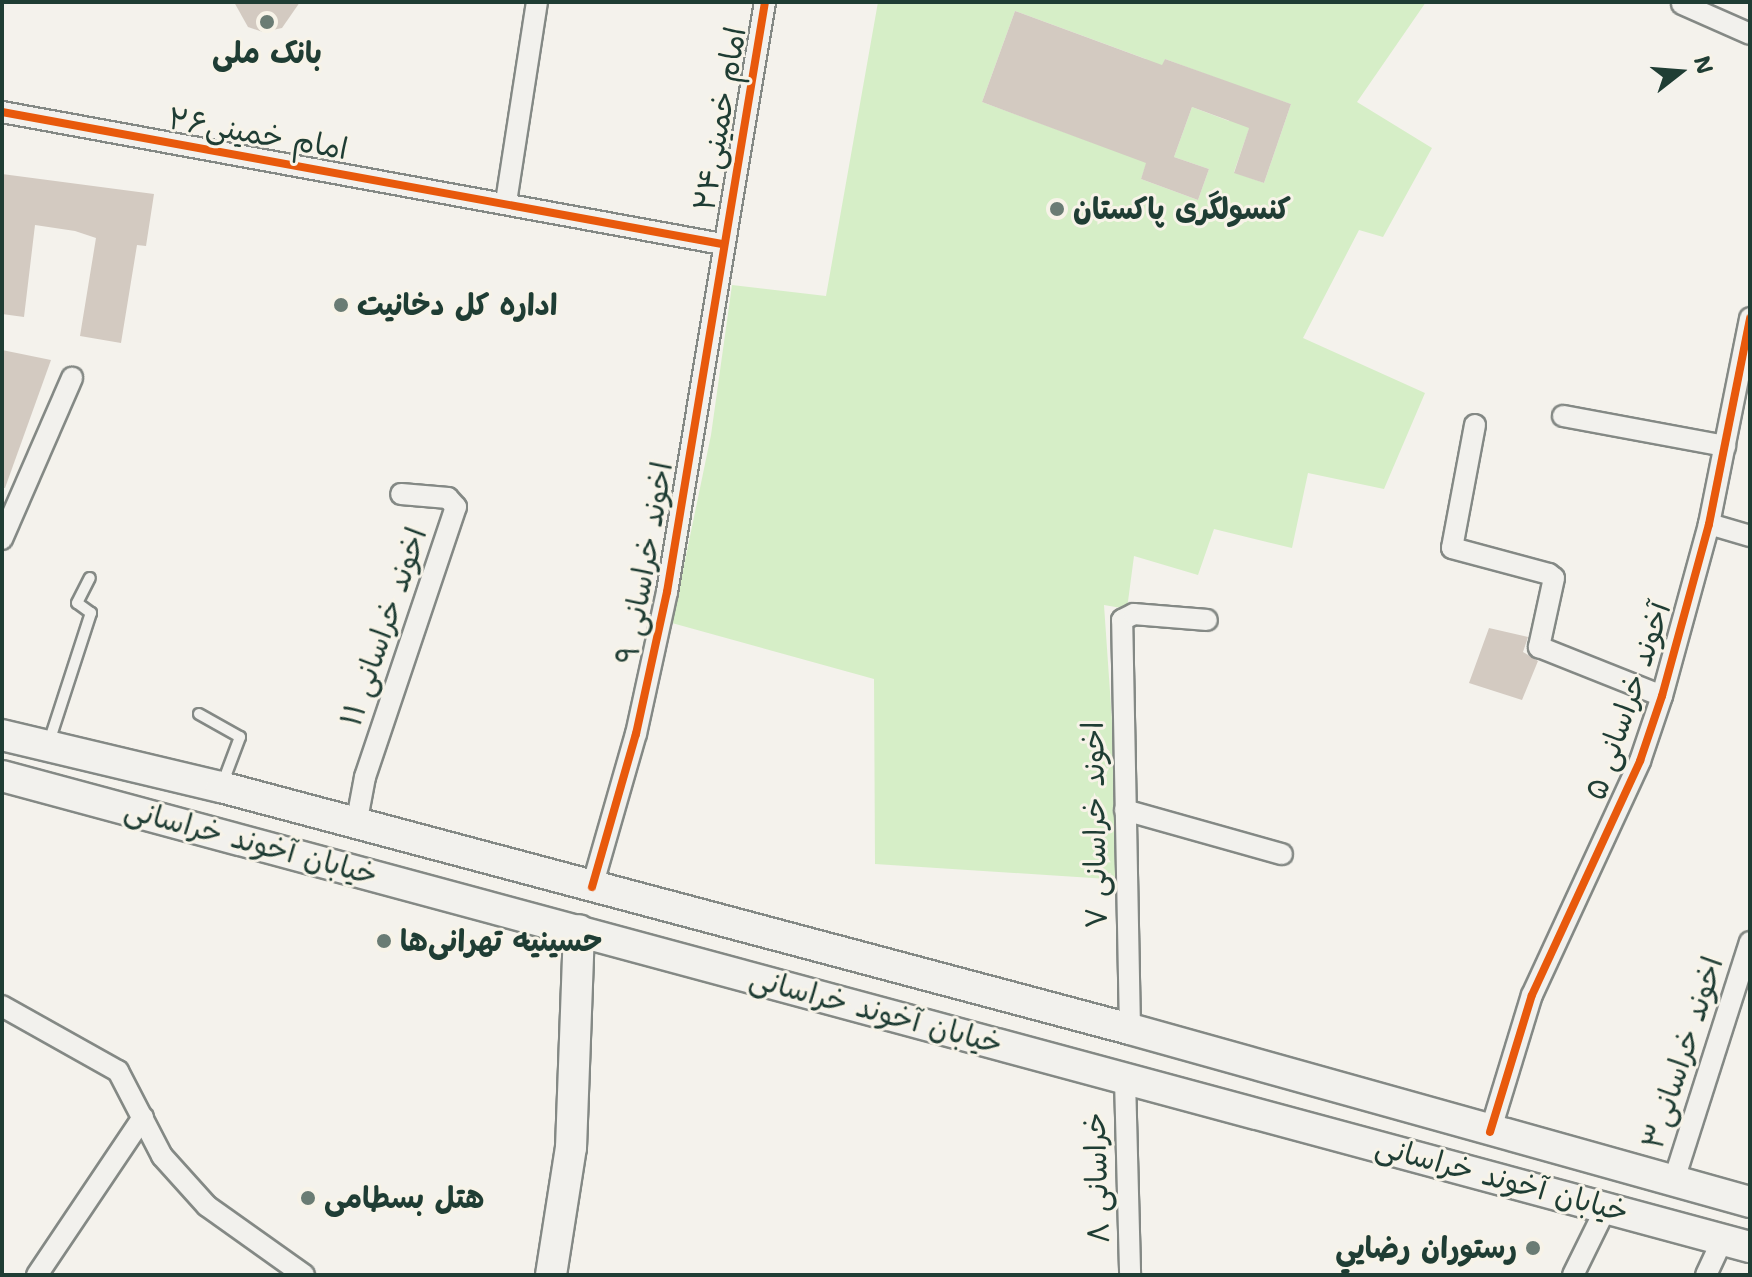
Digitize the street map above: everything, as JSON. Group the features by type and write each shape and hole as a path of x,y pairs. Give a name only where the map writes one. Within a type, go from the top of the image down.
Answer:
{"main road":[{"name":"خیابان آخوند خراسانی","path":"2,735 221,787 1130,1029 1490,1132 1750,1202"},
{"name":"خیابان آخوند خراسانی","path":"2,776 1736,1243"},
{"path":"551,1275 571,1148 579,930"}],"street":[{"path":"506,202 537,2"},
{"name":"امام خمینی۲۴","path":"722,244 765,2"},
{"path":"1682,4 1750,34"},
{"name":"امام خمینی۲۶","path":"2,112 722,244"},
{"name":"اخوند خراسانی ۹","path":"592,887 636,734 667,592 722,244"},
{"name":"آخوند خراسانی ۵","path":"1490,1132 1532,995 1640,761 1662,696 1709,524 1740,350 1750,318"},
{"path":"2,539 72,378"},
{"path":"1563,416 1725,446"},
{"path":"1475,425 1452,548 1554,578 1532,646 1662,696"},
{"name":"اخوند خراسانی ۱۱","path":"356,825 365,777 456,507 448,498 401,494"},
{"path":"1709,524 1750,536"},
{"name":"اخوند خراسانی ۷","path":"1130,1029 1122,620 1134,614 1207,620"},
{"path":"1125,810 1282,854"},
{"name":"اخوند خراسانی۳","path":"1673,1183 1750,942"},
{"path":"2,1006 118,1071 162,1156 207,1206 304,1275"},
{"name":"خراسانی ۸","path":"1125,1079 1130,1275"},
{"path":"37,1275 143,1117"},
{"path":"1573,1275 1607,1206"},
{"path":"1706,1275 1736,1243"}],"lane":[{"path":"48,744 91,613 77,603 90,578"},
{"path":"199,714 240,737 221,787"}],"green space":[{"path":"878,2 1426,2 1357,102 1432,148 1383,237 1359,230 1303,338 1425,393 1384,489 1308,473 1292,548 1214,529 1198,575 1134,556 1127,609 1104,605 1123,880 875,864 874,679 672,623 711,435 732,285 826,296","holes":["1015,11 1146,59 1113,150 982,102","1165,59 1241,87 1229,121 1192,107 1174,157 1209,169 1198,200 1141,179 1168,102 1151,95","1261,94 1291,104 1264,183 1234,172"]}],"building":[{"name":"بانک ملی","path":"234,2 300,2 282,28 263,32 248,27"},
{"path":"1015,11 1162,65 1165,59 1291,104 1264,183 1234,173 1249,128 1192,107 1174,157 1209,169 1198,200 1141,179 1146,163 982,102"},
{"path":"2,174 154,194 146,246 137,245 121,343 80,336 96,238 75,231 35,225 24,317 2,314"},
{"path":"2,350 51,360 5,488 2,488"},
{"path":"1489,628 1528,637 1523,652 1538,661 1522,700 1469,683"}],"cycle path":[{"path":"592,887 636,734 667,592 765,2"},
{"path":"2,112 722,244"},
{"path":"1490,1132 1532,995 1640,761 1662,696 1709,524 1750,318"}],"place":[{"name":"بانک ملی","path":"267,22"},
{"name":"کنسولگری پاکستان","path":"1057,209"},
{"name":"اداره کل دخانیت","path":"341,305"},
{"name":"حسینیه تهرانی‌ها","path":"384,941"},
{"name":"هتل بسطامی","path":"308,1198"},
{"name":"رستوران رضايي","path":"1533,1248"}]}
